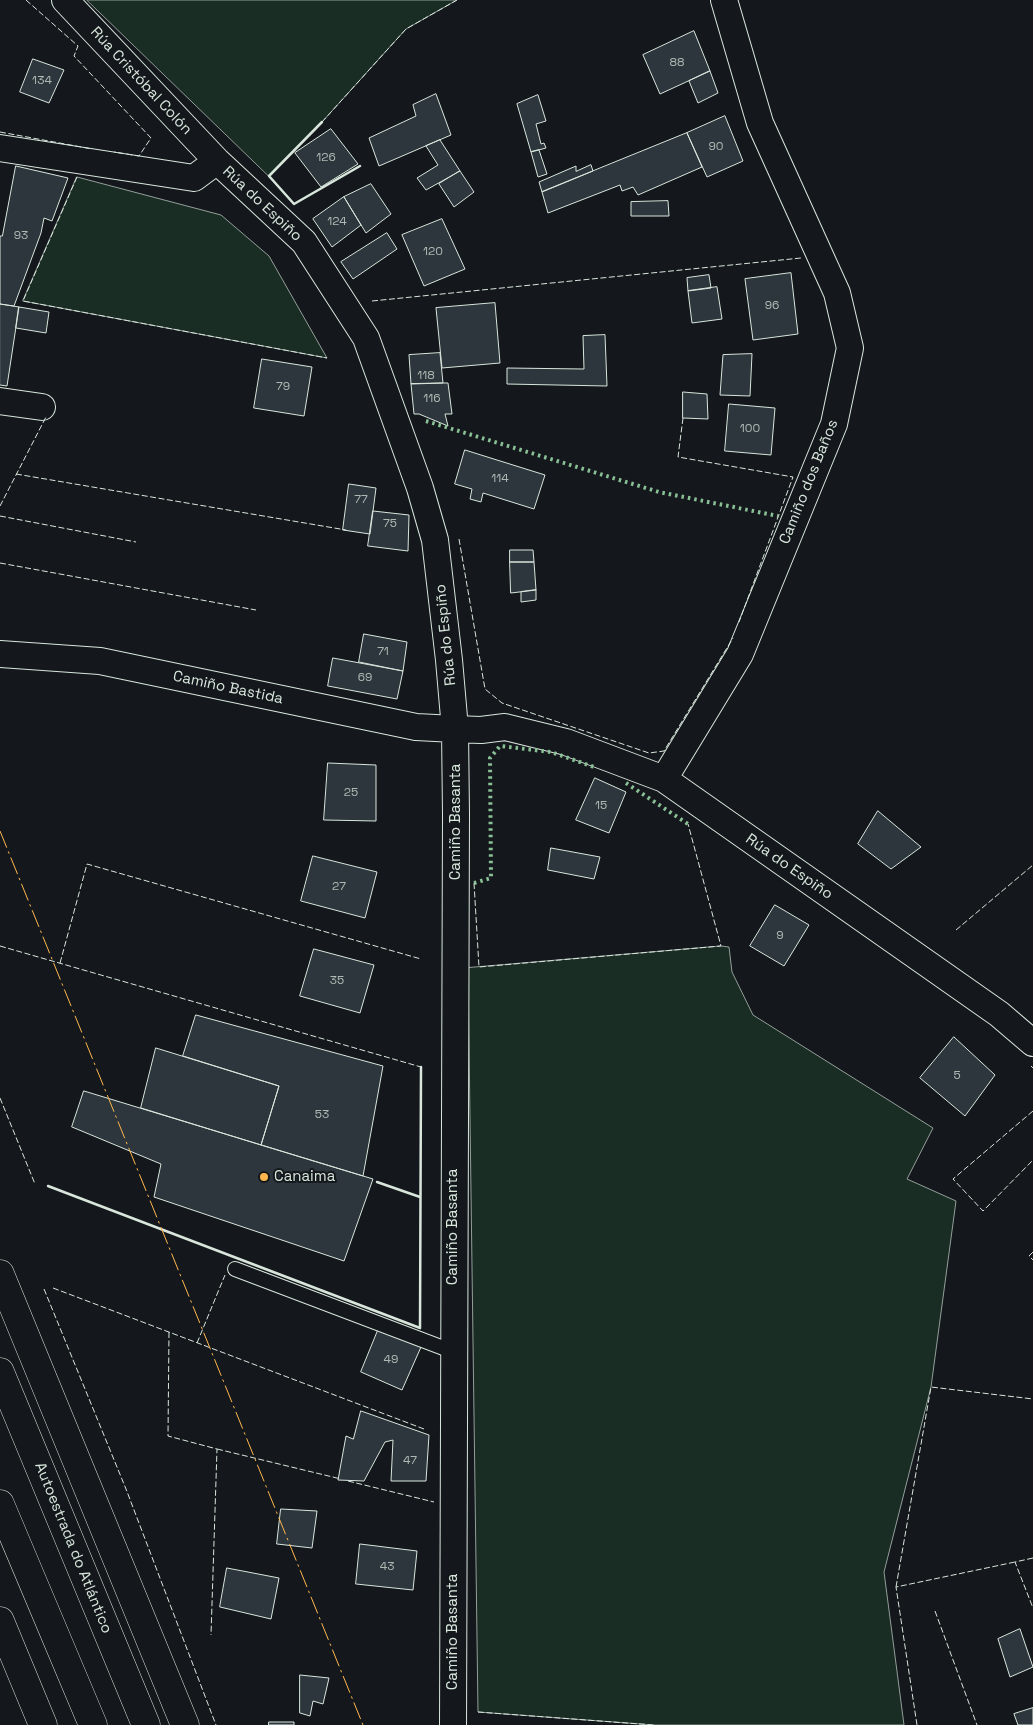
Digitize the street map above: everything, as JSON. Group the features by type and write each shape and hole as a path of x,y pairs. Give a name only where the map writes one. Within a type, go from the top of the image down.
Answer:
{"highway":[{"path":"0,1274 185,1725"},
{"name":"Autoestrada do Atlántico","path":"0,1372 146,1725"},
{"path":"0,1504 93,1725"},
{"path":"0,1621 42,1725"}],"street":[{"name":"Rúa Cristóbal Colón","path":"65,0 217,162"},
{"name":"Camiño dos Baños","path":"664,779 740,654 834,424 850,348 837,293 760,123 724,0"},
{"name":"Rúa do Espiño","path":"0,148 194,178 217,162 304,242 366,338 420,488 435,540 449,660 454,729 481,730 505,727 566,742 664,779 999,1014 1033,1043"},
{"path":"0,401 42,407"},
{"name":"Camiño Bastida","path":"0,654 100,662 416,727 454,729"},
{"name":"Camiño Basanta","path":"453,1725 456,815 454,729"}],"lane":[{"path":"235,1269 454,1352"}],"green space":[{"path":"87,0 457,0 406,29 322,122 269,176"},
{"path":"77,177 221,215 269,256 327,358 23,301"},
{"path":"721,946 729,947 732,972 753,1015 933,1128 907,1179 956,1201 931,1387 884,1572 904,1725 654,1725 478,1712 468,968"}],"building":[{"path":"694,31 710,71 660,94 643,55"},
{"path":"33,59 64,70 49,103 20,92"},
{"path":"710,71 718,93 698,103 689,81"},
{"path":"436,94 451,135 379,166 369,138 416,116 413,105"},
{"path":"538,95 546,121 536,124 541,144 544,143 546,148 531,152 517,104"},
{"path":"725,116 743,161 707,177 687,133"},
{"path":"331,129 358,164 321,187 295,153"},
{"path":"687,133 702,167 638,195 633,187 622,191 620,185 548,213 542,192"},
{"path":"440,140 460,171 426,190 417,178 438,165 426,146"},
{"path":"539,150 547,174 538,177 531,152"},
{"path":"591,165 593,171 542,192 539,182 576,166 576,171"},
{"path":"16,166 68,178 52,221 44,218 41,233 14,306 0,304 0,236 2,236"},
{"path":"460,171 474,192 454,207 439,184"},
{"path":"371,184 391,214 366,233 344,197"},
{"path":"344,197 361,225 332,247 313,219"},
{"path":"668,201 669,216 631,216 631,202"},
{"path":"442,219 465,269 424,286 402,235"},
{"path":"387,233 397,249 353,279 341,262"},
{"path":"791,273 798,334 753,340 745,279"},
{"path":"709,275 711,288 688,291 687,278"},
{"path":"717,287 722,319 692,323 688,291"},
{"path":"495,303 500,363 442,368 436,308"},
{"path":"0,304 19,307 7,386 0,385"},
{"path":"19,307 49,312 46,333 16,328"},
{"path":"605,335 607,386 507,384 507,368 584,369 583,336"},
{"path":"440,353 443,383 411,384 409,355"},
{"path":"752,354 750,396 720,395 723,355"},
{"path":"262,359 312,367 304,416 254,408"},
{"path":"448,383 452,414 445,414 448,426 419,414 414,414 411,384"},
{"path":"683,392 707,394 708,419 683,418"},
{"path":"729,404 775,408 771,455 725,451"},
{"path":"465,450 545,475 534,509 483,493 481,502 470,499 472,489 455,484"},
{"path":"349,484 376,488 370,534 343,530"},
{"path":"373,511 409,515 408,551 368,546"},
{"path":"510,550 533,550 534,562 510,562"},
{"path":"510,562 534,562 536,590 511,593"},
{"path":"536,590 536,600 521,602 521,592"},
{"path":"364,634 407,642 403,671 359,662"},
{"path":"333,658 403,671 397,699 328,686"},
{"path":"328,763 376,765 376,821 324,820"},
{"path":"595,778 626,792 609,833 576,820"},
{"path":"878,811 921,847 891,869 858,844"},
{"path":"551,848 600,857 594,879 548,870"},
{"path":"313,856 377,872 365,918 301,901"},
{"path":"775,905 809,925 784,966 750,946"},
{"path":"314,949 374,965 360,1013 300,996"},
{"path":"196,1015 383,1066 363,1176 261,1145 279,1086 183,1056"},
{"path":"954,1037 995,1075 965,1116 920,1078"},
{"path":"156,1048 279,1086 261,1145 141,1108"},
{"name":"Canaima","path":"84,1091 373,1179 344,1261 154,1197 161,1164 72,1127"},
{"path":"379,1328 421,1347 402,1390 361,1372"},
{"path":"361,1411 429,1435 426,1481 391,1481 393,1440 385,1442 364,1481 338,1480 346,1436 353,1439"},
{"path":"281,1509 317,1511 312,1548 277,1544"},
{"path":"360,1544 417,1551 413,1590 356,1584"},
{"path":"227,1568 279,1578 271,1619 220,1607"},
{"path":"1020,1629 1033,1667 1010,1677 998,1639"},
{"path":"300,1675 329,1678 323,1704 313,1701 310,1716 300,1713"},
{"path":"1033,1708 1033,1725 1018,1725 1014,1714"},
{"path":"269,1722 294,1722 294,1725 269,1725"}],"hedge":[{"path":"426,421 659,492 778,516"},
{"path":"474,883 491,878 490,758 500,746 551,752 594,767"},
{"path":"626,783 688,824"}],"fence":[{"path":"26,0 78,46 74,56 151,138 139,156 114,152"},
{"path":"322,122 406,29 457,0"},
{"path":"0,132 92,149"},
{"path":"77,177 23,301 327,358"},
{"path":"372,301 801,258"},
{"path":"0,506 46,417"},
{"path":"683,418 678,457 793,477 739,622"},
{"path":"16,474 346,530"},
{"path":"0,516 136,542"},
{"path":"459,539 485,689 502,703 649,753 664,751 733,638"},
{"path":"0,563 256,610"},
{"path":"474,883 479,967 721,946 688,824"},
{"path":"60,963 87,864 421,959"},
{"path":"956,930 1033,865"},
{"path":"0,946 421,1067"},
{"path":"0,1098 35,1184"},
{"path":"1033,1111 953,1179 983,1211 1033,1160"},
{"path":"1033,1252 1029,1256 1033,1260"},
{"path":"197,1343 225,1275"},
{"path":"53,1288 424,1429"},
{"path":"44,1289 126,1489 216,1725"},
{"path":"169,1332 168,1436 217,1449 211,1635"},
{"path":"896,1587 931,1387 1033,1399"},
{"path":"217,1449 341,1479"},
{"path":"348,1481 434,1502"},
{"path":"1033,1558 1015,1562 1033,1608"},
{"path":"917,1725 896,1587 1015,1562"},
{"path":"935,1611 977,1725"},
{"path":"478,1712 654,1725"}],"wall":[{"path":"322,122 269,176 294,204 360,166"},
{"path":"48,1186 420,1328 421,1067"},
{"path":"377,1182 420,1197"}],"power":[{"path":"0,831 363,1725"}],"place":[{"name":"Canaima","path":"264,1177"}]}
